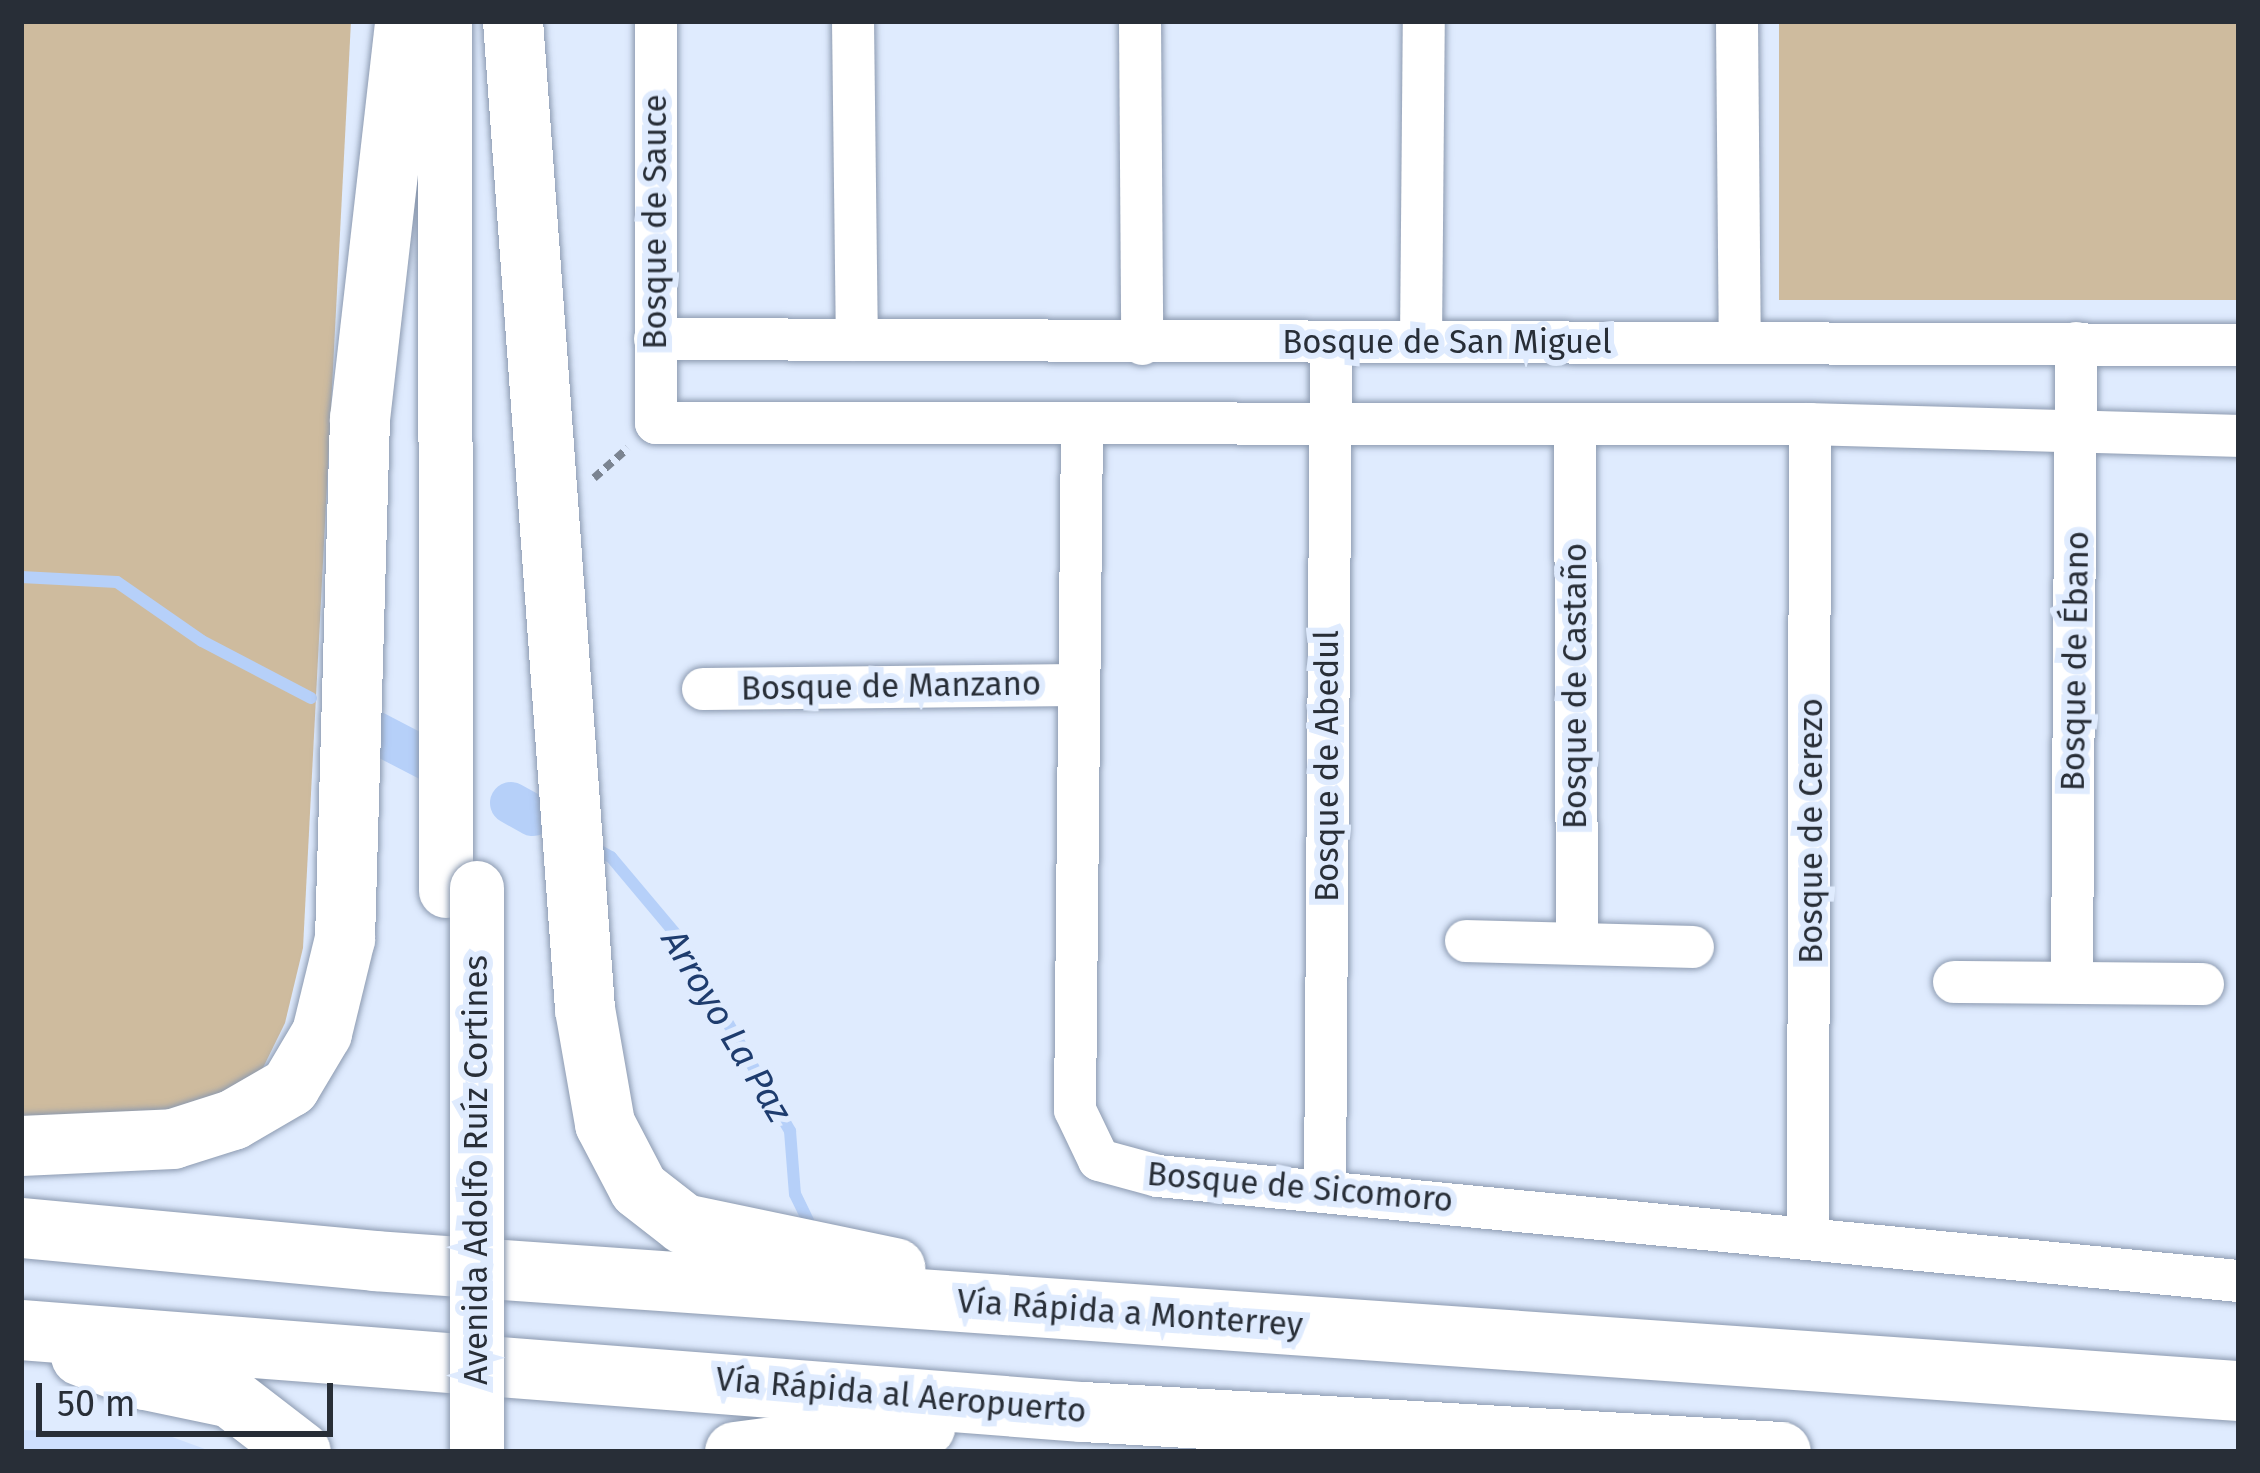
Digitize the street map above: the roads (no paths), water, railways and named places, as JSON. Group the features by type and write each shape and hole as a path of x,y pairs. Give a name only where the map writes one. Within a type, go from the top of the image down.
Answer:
{"highway":[{"path":"21,1146 172,1139 233,1120 290,1087 328,1016 346,920 360,419 405,21"},
{"path":"513,21 590,1055 605,1124 627,1172 684,1224 1070,1309"},
{"name":"Vía Rápida a Monterrey","path":"21,1228 1070,1309 2239,1391"},
{"path":"34,1331 111,1370 231,1398 302,1452"},
{"name":"Vía Rápida al Aeropuerto","path":"34,1331 1391,1438 1781,1452"},
{"path":"735,1452 857,1432 1083,1412"}],"main road":[{"path":"445,21 461,889"},
{"path":"446,1452 461,889 470,21"},
{"name":"Avenida Adolfo Ruíz Cortines","path":"461,889 478,1452"}],"street":[{"name":"Bosque de Sauce","path":"656,21 656,423 1082,428"},
{"path":"853,21 857,340"},
{"path":"1140,21 1142,344"},
{"path":"1421,341 1424,21"},
{"path":"1737,21 1740,342"},
{"name":"Bosque de San Miguel","path":"656,339 2239,345"},
{"name":"Bosque de Abedul","path":"1325,1189 1331,344"},
{"name":"Bosque de Ébano","path":"2072,979 2076,344"},
{"path":"1082,428 1810,424 2239,436"},
{"name":"Bosque de Cerezo","path":"1808,1238 1810,424"},
{"name":"Bosque de Sicomoro","path":"1082,428 1079,1132 1099,1160 1123,1170 2239,1281"},
{"name":"Bosque de Castaño","path":"1575,428 1576,944"},
{"name":"Bosque de Manzano","path":"704,689 1078,685"},
{"path":"1466,941 1694,947"},
{"path":"1954,982 2072,979 2203,984"}],"waterway":[{"name":"Arroyo La Paz","path":"21,577 117,582 202,641 311,698"},
{"path":"361,725 442,767"},
{"path":"511,803 533,815"},
{"name":"Arroyo La Paz","path":"591,846 611,857 679,938 790,1131 795,1194 812,1229"}]}
